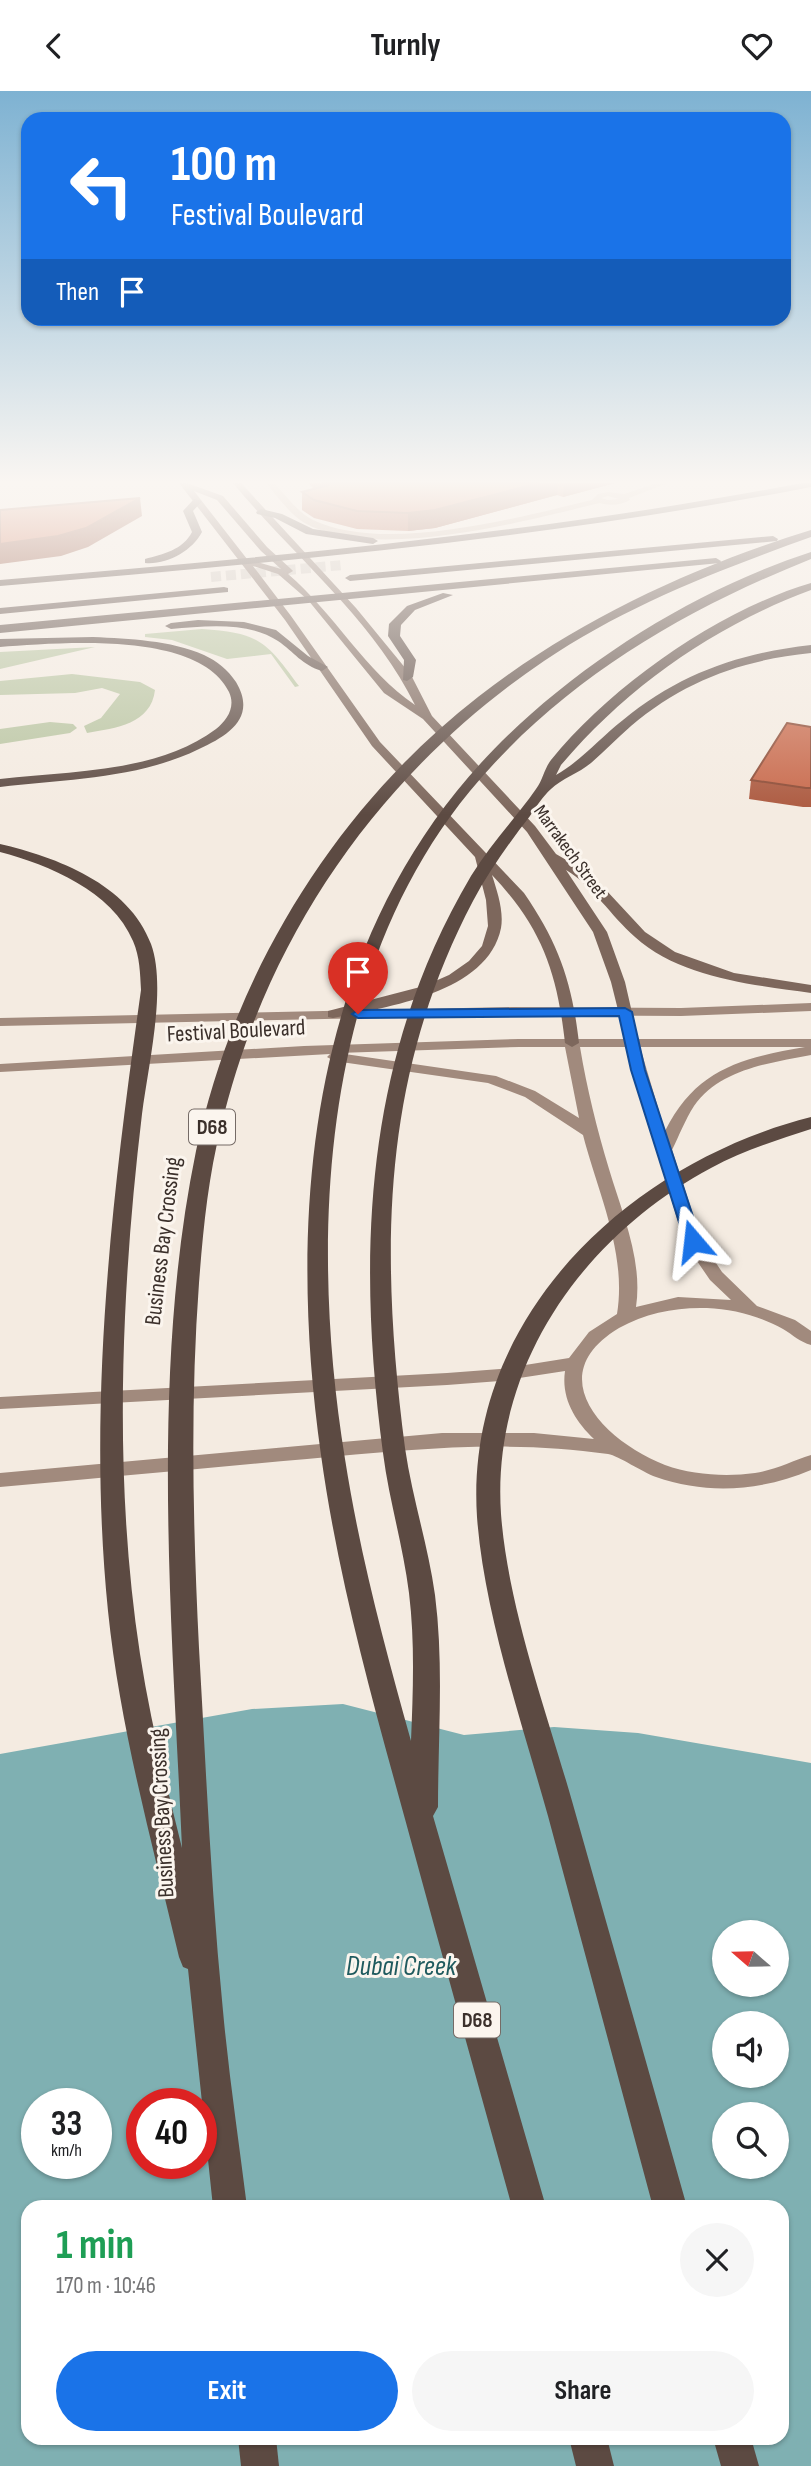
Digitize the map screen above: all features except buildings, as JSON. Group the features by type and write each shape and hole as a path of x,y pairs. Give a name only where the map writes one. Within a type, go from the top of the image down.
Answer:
{"highway":[{"path":"0,611 183,594"},
{"path":"0,629 363,594"},
{"path":"407,677 410,660 394,636 393,629 404,613 421,603 451,594"},
{"name":"Business Bay Crossing","path":"229,2200 207,2010 183,1596 180,1470 184,1335 195,1216 211,1129 240,1030 273,954 310,888 360,820 395,779 441,734 490,694 593,627 661,594"},
{"name":"D68","path":"527,2200 361,1608 335,1474 322,1353 317,1241 324,1139 340,1051 362,974 390,906 423,847 459,795 500,749 543,708 589,672 688,610 722,594"},
{"path":"424,1834 423,1614 394,1455 381,1346 377,1251 382,1166 394,1091 412,1024 434,965 479,876 548,784 555,764 610,707 652,673 734,618 792,594"},
{"path":"159,627 213,624 254,628 282,639 302,660 321,667"},
{"path":"4,643 133,630"},
{"path":"0,783 120,767 177,754 218,734 231,722 239,708 231,681 218,669 185,653 115,641 4,643"},
{"path":"548,784 573,773 644,708 694,675 752,658 811,649"},
{"path":"8,849 90,885 117,907 137,932 148,960 149,990 121,1222 114,1332 114,1464 121,1609 132,1689 207,2010"},
{"path":"668,2200 492,1549 489,1481 496,1419 513,1363 538,1312 571,1267 610,1227 655,1193 704,1164 758,1141 811,1123"},
{"path":"258,2445 260,2466"},
{"path":"590,2445 595,2466"},
{"path":"734,2445 740,2466"}],"main road":[{"path":"270,594 376,744 519,896 547,937 565,983 572,1043"},
{"path":"306,594 387,691 427,717"},
{"path":"332,594 339,596"},
{"name":"Marrakech Street","path":"339,596 407,677 427,717 531,829 550,855 600,932 611,956 632,1043"},
{"path":"550,855 588,878 640,935 670,955 731,977 811,989"},
{"path":"332,1014 432,989 470,967 483,954 495,926 481,857"}],"street":[{"name":"Festival Boulevard","path":"0,1022 811,1007"},
{"name":"Festival Boulevard","path":"0,1068 304,1051 572,1043 811,1042"},
{"path":"572,1043 590,1132 628,1265 629,1290 625,1317"},
{"name":"Marrakech Street","path":"632,1043 693,1241 716,1276 752,1309"},
{"path":"304,1051 381,1065 491,1079 530,1094 590,1132"},
{"path":"664,1150 692,1099 718,1077 751,1063 811,1051"},
{"path":"614,1448 584,1416 576,1398 573,1381 575,1363 594,1337 625,1317 672,1304 726,1304 752,1309 778,1319 811,1339"},
{"path":"0,1403 447,1379 500,1375 575,1363"},
{"path":"0,1480 442,1440 524,1440 614,1448 659,1469 711,1480 763,1478 811,1462"}],"green space":[{"path":"202,629 237,633 260,642 278,659 299,686 295,687 271,654 227,659 172,640 145,637 145,634"},
{"path":"95,647 0,669 0,652"},
{"path":"72,674 140,682 155,690 147,710 139,717 120,726 87,733 84,726 101,718 120,694 102,688 75,693 0,695 0,681"},
{"path":"50,722 73,724 77,728 70,733 0,744 0,729"}],"water":[{"name":"Dubai Creek","path":"343,1704 464,1735 554,1727 638,1733 811,1763 811,2466 0,2466 0,1754 252,1709"}],"route":[{"path":"358,1014 625,1012 638,1070 693,1241"}]}
